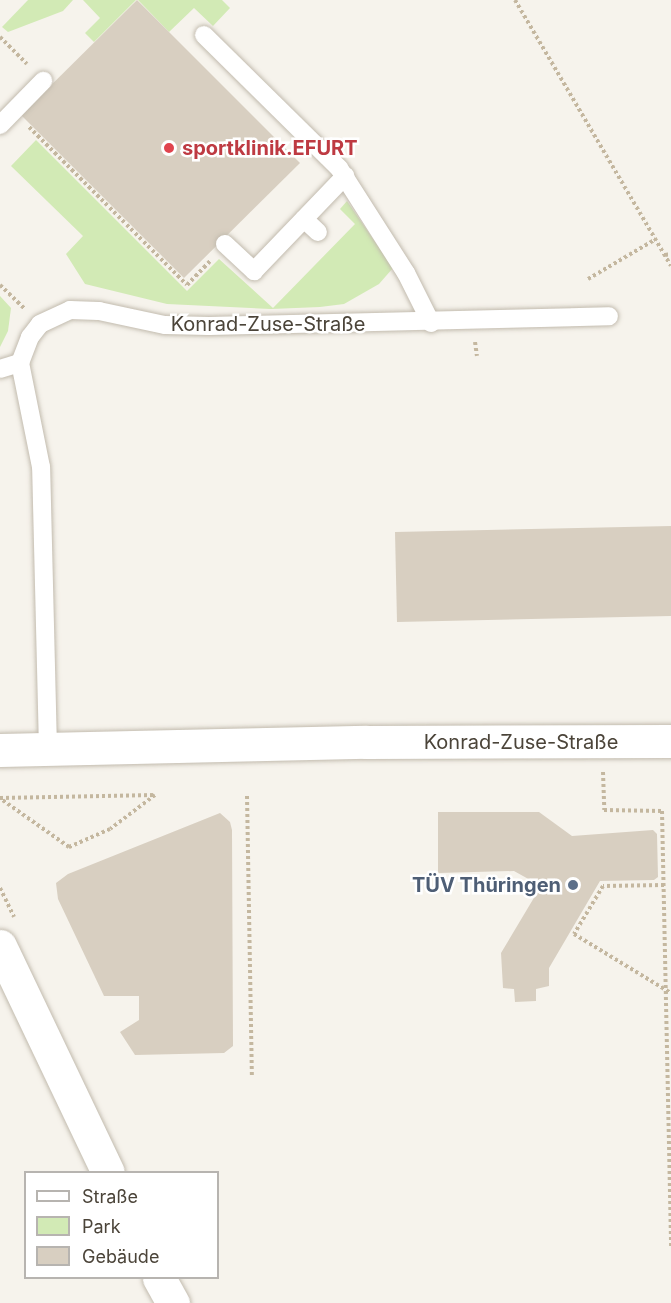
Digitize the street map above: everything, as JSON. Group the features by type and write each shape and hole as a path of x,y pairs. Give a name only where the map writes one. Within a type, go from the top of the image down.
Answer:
{"street":[{"name":"Konrad-Zuse-Straße","path":"0,750 366,742 671,741"},
{"path":"0,945 107,1171"},
{"path":"160,1279 173,1303"}],"lane":[{"path":"204,34 345,176 406,273 431,323"},
{"path":"0,125 44,81"},
{"path":"225,244 254,271 345,176"},
{"path":"304,219 318,232"},
{"name":"Konrad-Zuse-Straße","path":"40,324 70,310 99,312 165,325 431,323 609,316"},
{"path":"40,324 30,337 20,363 41,467 59,749"},
{"path":"0,369 20,363"}],"path":[{"path":"515,0 671,266"},
{"path":"13,112 188,285 225,244"},
{"path":"588,279 656,239"},
{"path":"665,255 671,254"},
{"path":"0,285 40,324"},
{"path":"603,772 604,810 662,811 669,993 671,1249"},
{"path":"155,795 110,829 69,847 1,799 72,797 155,795"},
{"path":"247,796 252,1075"},
{"path":"664,885 603,886 574,934 669,993"}],"green space":[{"path":"28,0 73,0 63,11 8,32 2,27"},
{"path":"83,0 136,0 94,42 85,33 100,18"},
{"path":"138,0 222,0 230,8 213,26 194,8 169,32"},
{"path":"36,140 187,291 219,259 273,308 355,224 340,209 347,201 393,268 379,284 344,304 320,307 271,309 167,304 85,284 66,254 83,236 11,166"},
{"path":"0,296 11,308 8,331 0,347"}],"building":[{"name":"sportklinik.EFURT","path":"137,0 300,163 184,278 21,115"},
{"path":"671,526 671,616 397,622 395,532"},
{"path":"438,812 539,812 572,836 653,830 657,834 658,877 654,880 600,881 549,968 549,986 536,989 536,1001 515,1002 514,989 503,988 501,953 541,886 514,871 438,873"},
{"path":"220,813 230,822 232,830 233,1046 224,1053 135,1055 120,1032 139,1020 139,996 104,996 58,899 56,883 68,874"}],"place":[{"name":"sportklinik.EFURT","path":"169,148"},
{"name":"TÜV Thüringen","path":"573,885"}]}
